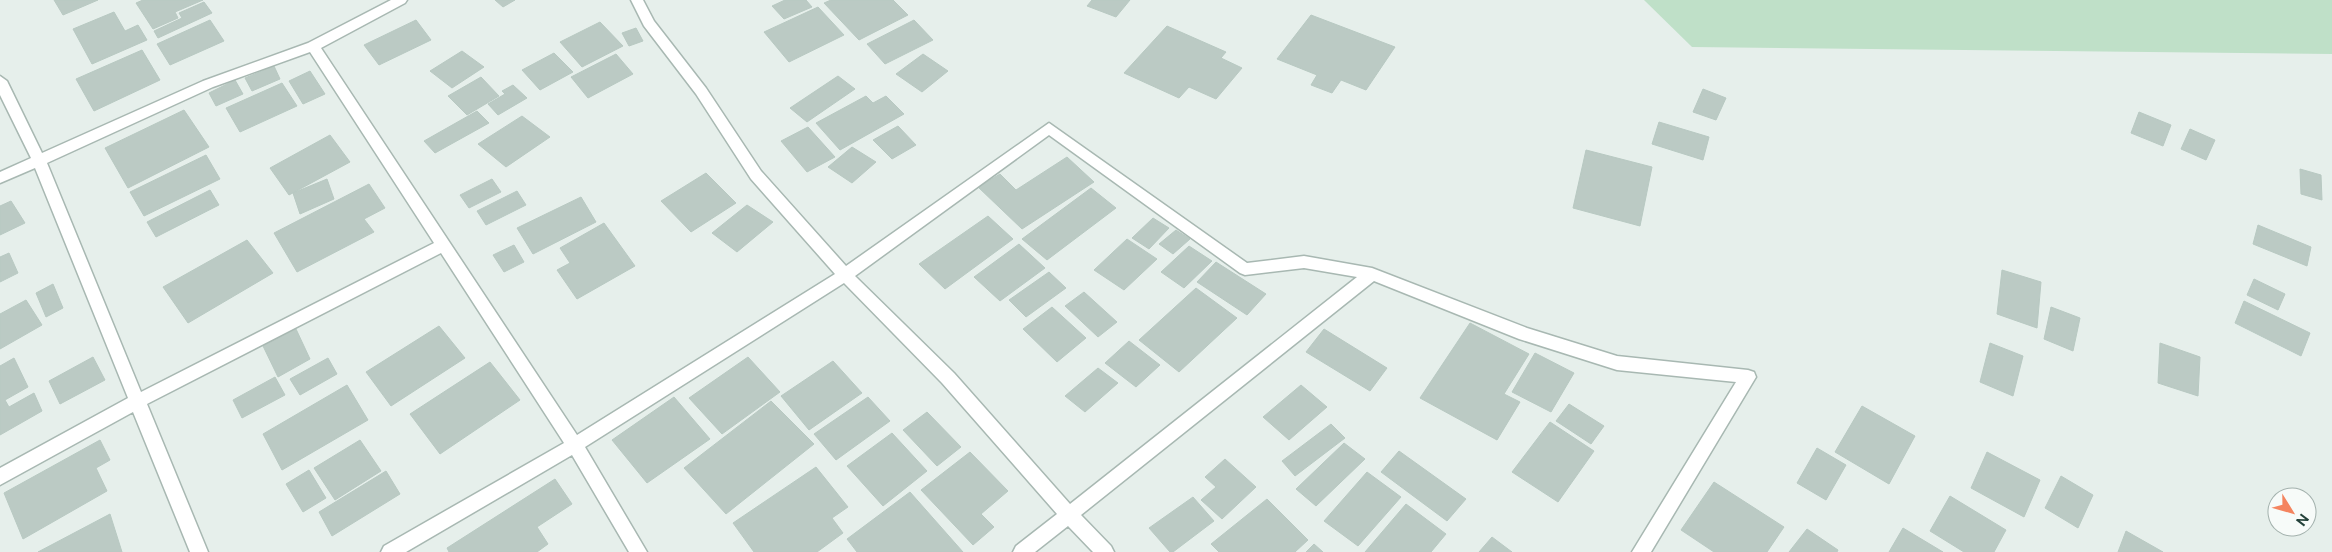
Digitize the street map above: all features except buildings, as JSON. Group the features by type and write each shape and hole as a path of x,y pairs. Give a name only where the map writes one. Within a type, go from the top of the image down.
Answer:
{"street":[{"path":"0,178 38,159 208,84 313,46 401,0"},
{"path":"637,0 649,23 701,91 756,175 845,275 948,378 1069,515 1105,552"},
{"path":"313,46 575,444 638,552"},
{"path":"0,81 38,159 199,552"},
{"path":"390,552 575,444 845,275 1049,128 1245,269 1304,262 1372,274 1524,334 1617,363 1748,377 1641,552"},
{"path":"0,477 136,402 444,245"},
{"path":"1022,552 1372,274"}],"green space":[{"path":"1644,0 2332,0 2332,54 1692,47"}]}
